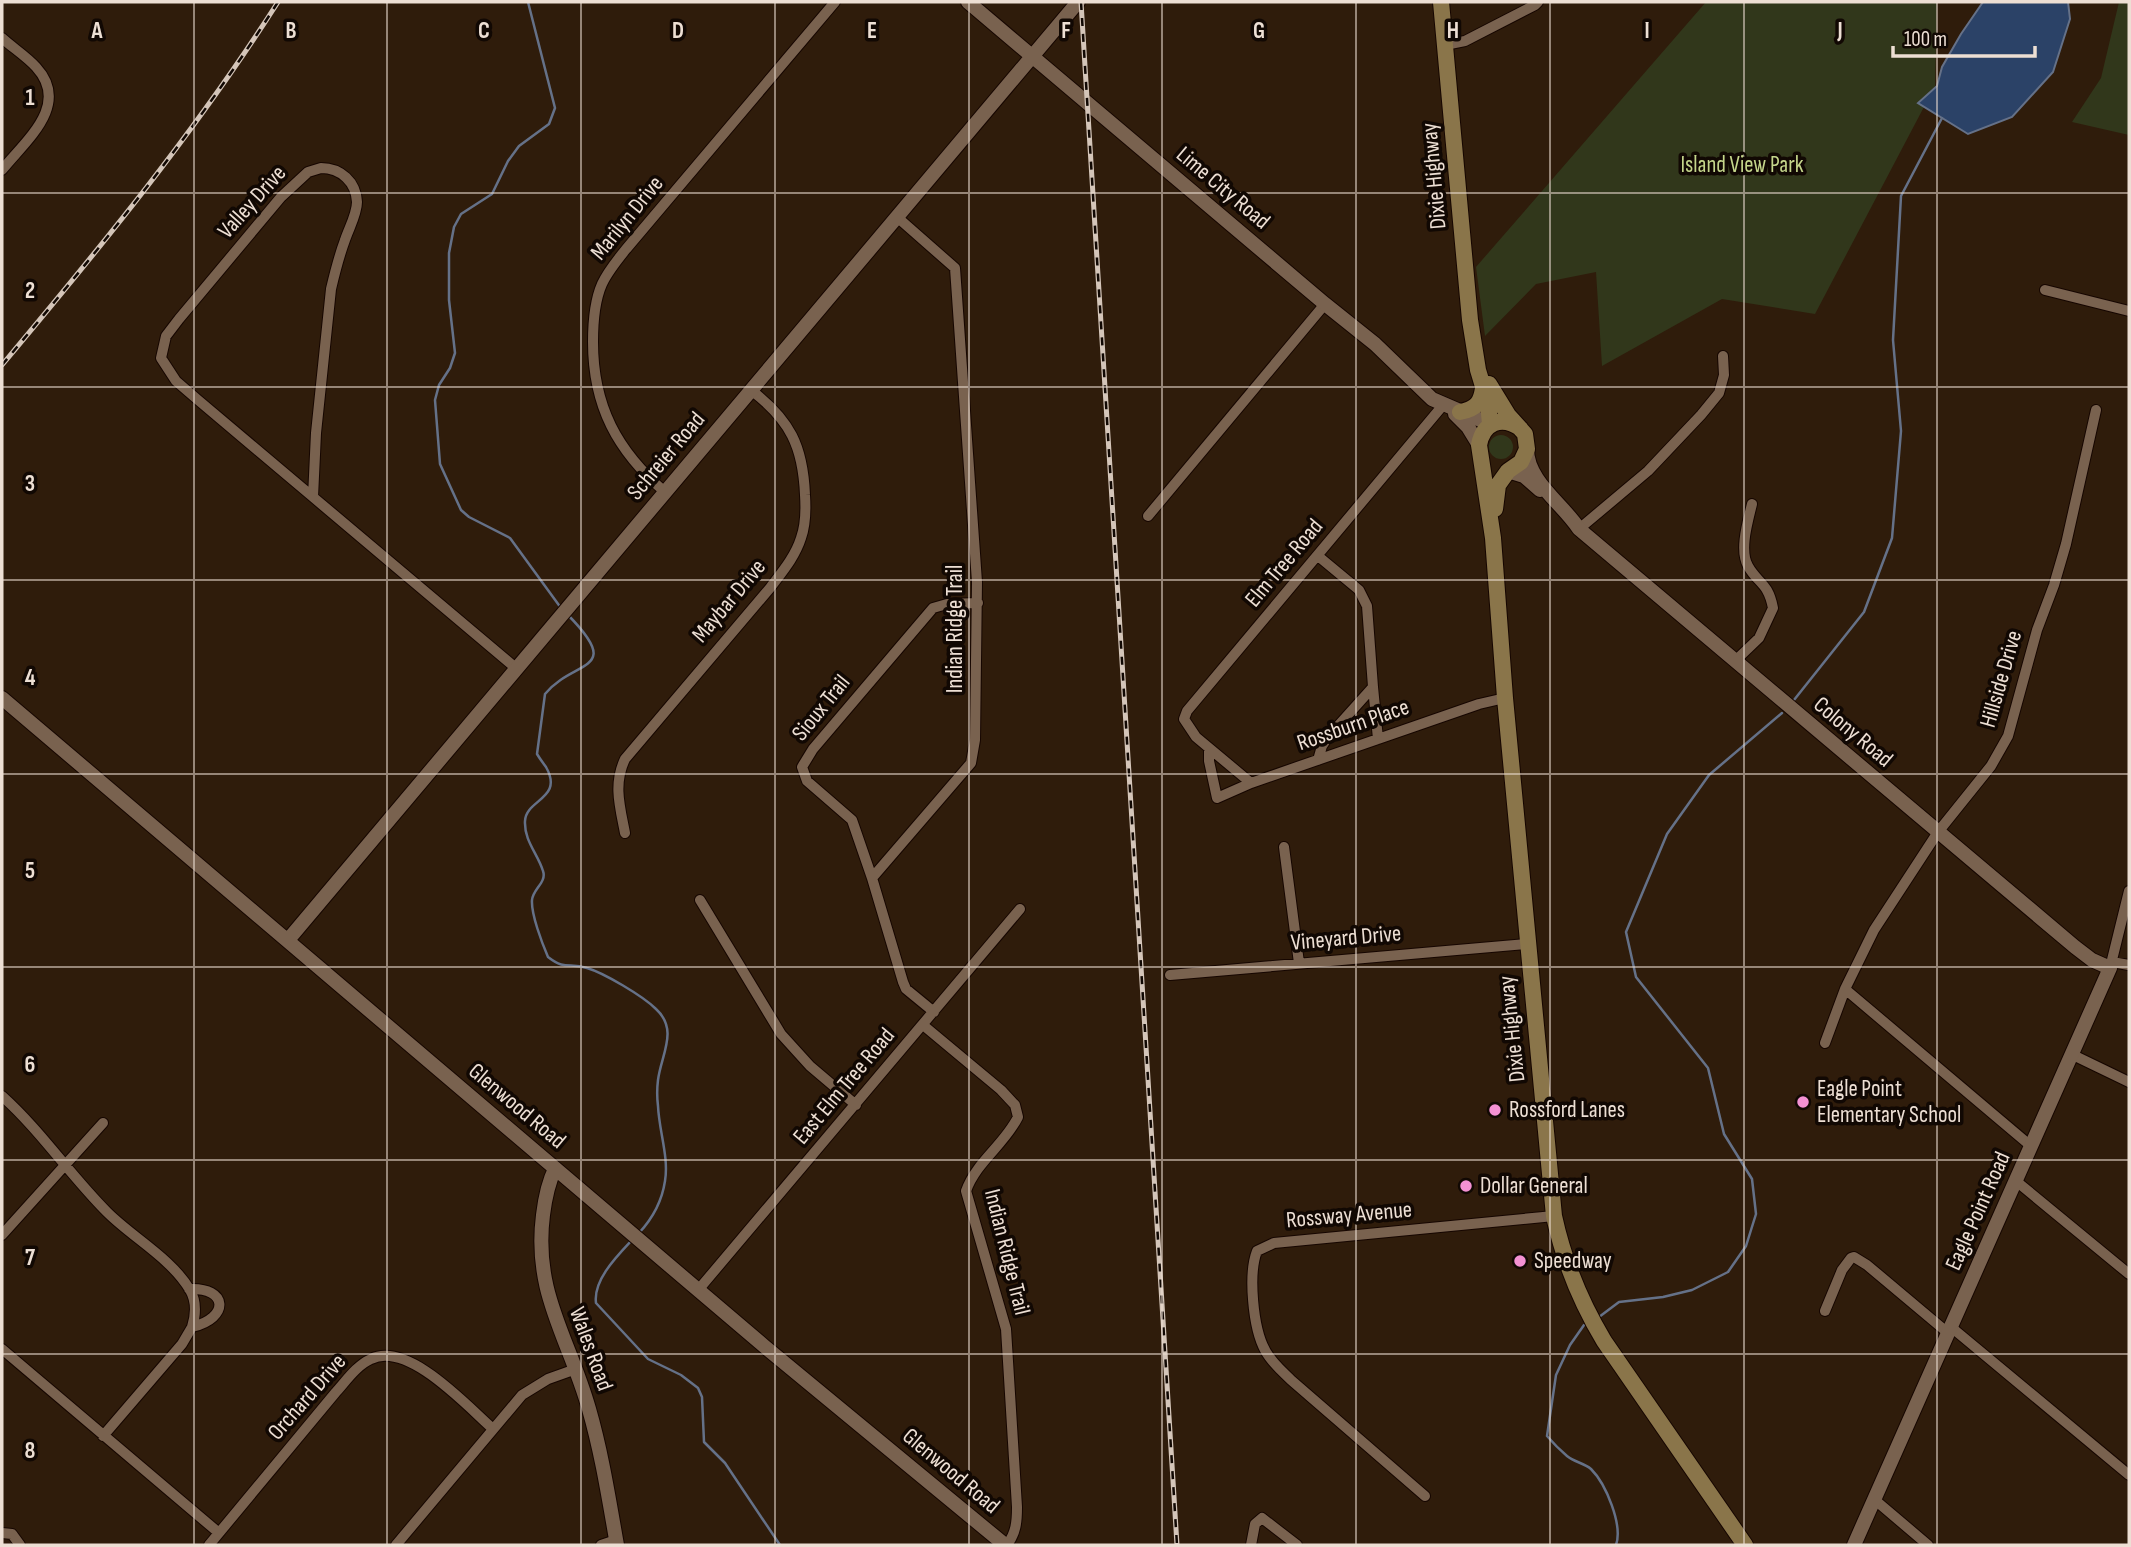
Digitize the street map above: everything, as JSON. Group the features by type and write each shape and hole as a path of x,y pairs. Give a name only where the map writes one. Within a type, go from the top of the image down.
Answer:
{"main road":[{"name":"Dixie Highway","path":"1441,2 1470,320 1475,346 1481,369 1508,415 1525,434 1528,449 1521,462 1508,471 1496,491 1493,538"},
{"name":"Dixie Highway","path":"1475,346 1490,424"},
{"path":"1451,408 1476,407 1483,388"},
{"path":"1508,471 1490,467 1479,449 1483,432 1490,424 1499,421 1506,421 1520,428"},
{"name":"Dixie Highway","path":"1479,449 1493,538 1527,944 1554,1216 1569,1271 1585,1309 1604,1341 1745,1545"}],"street":[{"name":"Marilyn Drive","path":"665,492 626,451 606,417 599,397 593,354 598,296 606,277 627,248 835,2"},
{"name":"Lime City Road","path":"968,2 1375,344 1432,399 1490,424"},
{"name":"Schreier Road","path":"288,940 1079,2"},
{"path":"1444,45 1465,41 1538,2"},
{"path":"2,38 37,68 48,86 51,98 44,119 2,170"},
{"name":"Valley Drive","path":"313,497 316,433 331,289 357,206 356,194 349,180 336,170 328,168 308,172 281,197 179,318 166,337 162,358 176,381 313,497 517,669"},
{"name":"Indian Ridge Trail","path":"872,878 971,763 975,740 978,603 955,268 897,217"},
{"path":"2045,290 2129,311"},
{"path":"1148,516 1325,304"},
{"path":"1577,525 1648,471 1701,415 1719,393 1724,375 1723,356"},
{"name":"Maybar Drive","path":"625,833 618,801 619,772 625,759 770,588 801,540 806,503 800,452 795,438 779,414 751,390"},
{"name":"Lime City Road","path":"1451,408 1468,427 1479,449"},
{"name":"Elm Tree Road","path":"1251,783 1187,726 1184,719 1187,711 1318,556 1451,408"},
{"name":"Hillside Drive","path":"1825,1043 1846,989 1874,930 1938,832 1992,766 2010,730 2037,630 2066,544 2096,410"},
{"name":"Colony Road","path":"1528,449 1528,460 1539,478 1577,525"},
{"name":"Colony Road","path":"1508,471 1531,480 1550,504 2075,947 2092,960 2111,965 2129,965"},
{"path":"1735,661 1759,638 1773,608 1765,585 1748,566 1745,554 1752,504"},
{"path":"1318,556 1359,590 1367,606 1378,739"},
{"name":"Sioux Trail","path":"872,878 852,820 807,781 802,767 813,749 933,608 947,604 978,603"},
{"path":"1318,760 1328,737 1373,687"},
{"name":"Glenwood Road","path":"2,698 555,1169 1006,1545"},
{"name":"Rossburn Place","path":"1209,748 1217,798 1251,783 1479,704 1505,698"},
{"path":"1284,847 1299,963"},
{"path":"872,878 906,989 934,1012"},
{"name":"Eagle Point Road","path":"1854,1545 2111,965 2129,891"},
{"path":"700,900 781,1034 810,1066 856,1105"},
{"name":"East Elm Tree Road","path":"699,1289 1020,909"},
{"name":"Vineyard Drive","path":"1170,975 1527,944"},
{"path":"1846,989 2032,1147"},
{"name":"Indian Ridge Trail","path":"923,1026 1001,1090 1015,1105 1018,1116 1007,1135 970,1180 966,1191 1006,1329 1017,1524 1014,1536 1006,1545"},
{"path":"2073,1055 2129,1082"},
{"path":"2,1096 30,1123 108,1213 170,1267 189,1289 195,1307 192,1327 181,1343 103,1436"},
{"path":"2,1235 103,1123"},
{"name":"Wales Road","path":"555,1169 544,1200 540,1236 542,1272 598,1441 616,1543"},
{"path":"2016,1181 2129,1274"},
{"name":"Rossway Avenue","path":"1425,1496 1291,1380 1264,1349 1253,1286 1253,1264 1257,1251 1274,1243 1554,1216"},
{"path":"1825,1311 1842,1270 1854,1257 2129,1475"},
{"path":"189,1289 209,1291 220,1303 218,1314 212,1320 192,1327"},
{"path":"2,1349 219,1533"},
{"name":"Orchard Drive","path":"209,1545 336,1392 355,1371 372,1358 390,1355 411,1361 492,1428"},
{"path":"396,1545 522,1395 576,1369"},
{"path":"1875,1500 1928,1545"},
{"path":"1251,1545 1255,1524 1262,1518 1297,1545"},
{"path":"2,1533 12,1534 20,1545"},
{"path":"601,1545 616,1543"}],"green space":[{"name":"Island View Park","path":"1706,2 1937,2 1935,86 1815,314 1722,299 1602,366 1596,272 1536,284 1485,336 1476,267"},
{"path":"2119,2 2129,2 2129,135 2072,122 2101,78"},
{"path":"1501,435 1510,438 1513,447 1510,456 1501,459 1492,456 1489,447 1492,438"}],"water":[{"path":"1983,2 2068,2 2070,19 2053,72 2012,117 1968,134 1918,103 1937,86 1942,67"}],"waterway":[{"path":"528,2 555,108 549,124 519,146 508,161 492,194 461,214 454,227 449,253 449,300 455,353 450,368 439,385 435,400 440,464 461,510 469,517 510,538 561,608"},
{"path":"1794,700 1864,612 1892,538 1901,431 1893,340 1901,196 1942,118"},
{"path":"568,615 585,634 592,647 593,656 588,663 556,683 545,694 537,754 546,767 550,786 543,798 531,808 525,821 527,835 544,875 533,896 532,906 537,929 548,957 559,964 581,966 594,971 623,986 656,1009 666,1025 667,1043 657,1093 666,1163 665,1181 656,1209 639,1233"},
{"path":"1599,1317 1619,1302 1663,1297 1692,1290 1728,1272 1746,1246 1756,1214 1752,1179 1724,1134 1708,1068 1636,977 1626,932 1667,834 1709,775 1782,713"},
{"path":"632,1240 602,1277 596,1303 648,1359 681,1375 698,1388 702,1397 704,1442 725,1463 780,1545"},
{"path":"1584,1325 1570,1345 1556,1375 1547,1436 1567,1456 1585,1465 1597,1476 1612,1505 1617,1527 1616,1545"}],"railway":[{"path":"2,365 111,233 180,143 278,2"},
{"path":"1081,2 1177,1545"}],"place":[{"name":"Eagle Point Elementary School","path":"1803,1102"},
{"name":"Rossford Lanes","path":"1495,1110"},
{"name":"Dollar General","path":"1466,1186"},
{"name":"Speedway","path":"1520,1261"}]}
